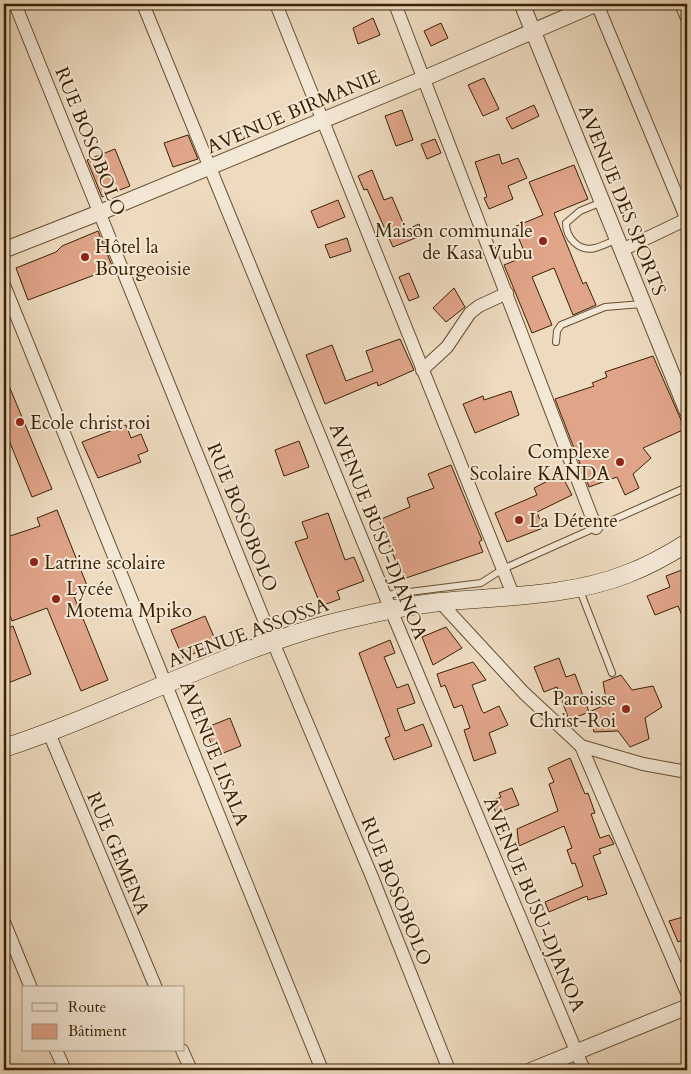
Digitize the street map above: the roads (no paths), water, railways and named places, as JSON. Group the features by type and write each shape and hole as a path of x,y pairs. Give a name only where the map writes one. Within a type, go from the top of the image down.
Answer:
{"main road":[{"name":"AVENUE ASSOSSA","path":"4,748 48,733 273,642 388,603 514,597 578,587 626,575 687,543"}],"street":[{"name":"RUE BOSOBOLO","path":"15,4 273,642 372,877 449,1070"},
{"name":"AVENUE BUSU-DJANOA","path":"143,4 388,603 584,1070"},
{"path":"276,4 514,597"},
{"path":"396,4 596,528"},
{"name":"AVENUE DES SPORTS","path":"522,4 687,411"},
{"name":"AVENUE BIRMANIE","path":"4,250 425,78 596,4"},
{"path":"596,4 687,220 620,245"},
{"path":"681,4 687,18"},
{"name":"AVENUE LISALA","path":"4,285 86,492 167,684 322,1070"},
{"path":"422,370 447,347 470,313 479,306 507,293"},
{"path":"440,602 524,693 581,746 687,993"},
{"name":"RUE GEMENA","path":"48,733 155,986"},
{"path":"581,746 643,764 687,772"},
{"path":"4,922 30,986"},
{"path":"532,1070 687,1007"},
{"path":"57,1052 65,1070"},
{"path":"183,1052 191,1070"}],"lane":[{"path":"602,202 580,212 566,223 566,230 571,239 582,247 594,249 620,245"},
{"path":"556,342 557,331 561,325 605,307 643,304"},
{"path":"388,603 473,585 687,487"},
{"path":"578,587 612,673"}],"place":[{"name":"Maison communale de Kasa Vubu","path":"543,241"},
{"name":"Hôtel la Bourgeoisie","path":"85,257"},
{"name":"Ecole christ roi","path":"20,422"},
{"name":"Complexe Scolaire KANDA","path":"620,462"},
{"name":"La Détente","path":"519,520"},
{"name":"Latrine scolaire","path":"34,562"},
{"name":"Lycée Motema Mpiko","path":"56,599"},
{"name":"Paroisse Christ-Roi","path":"626,709"}]}
